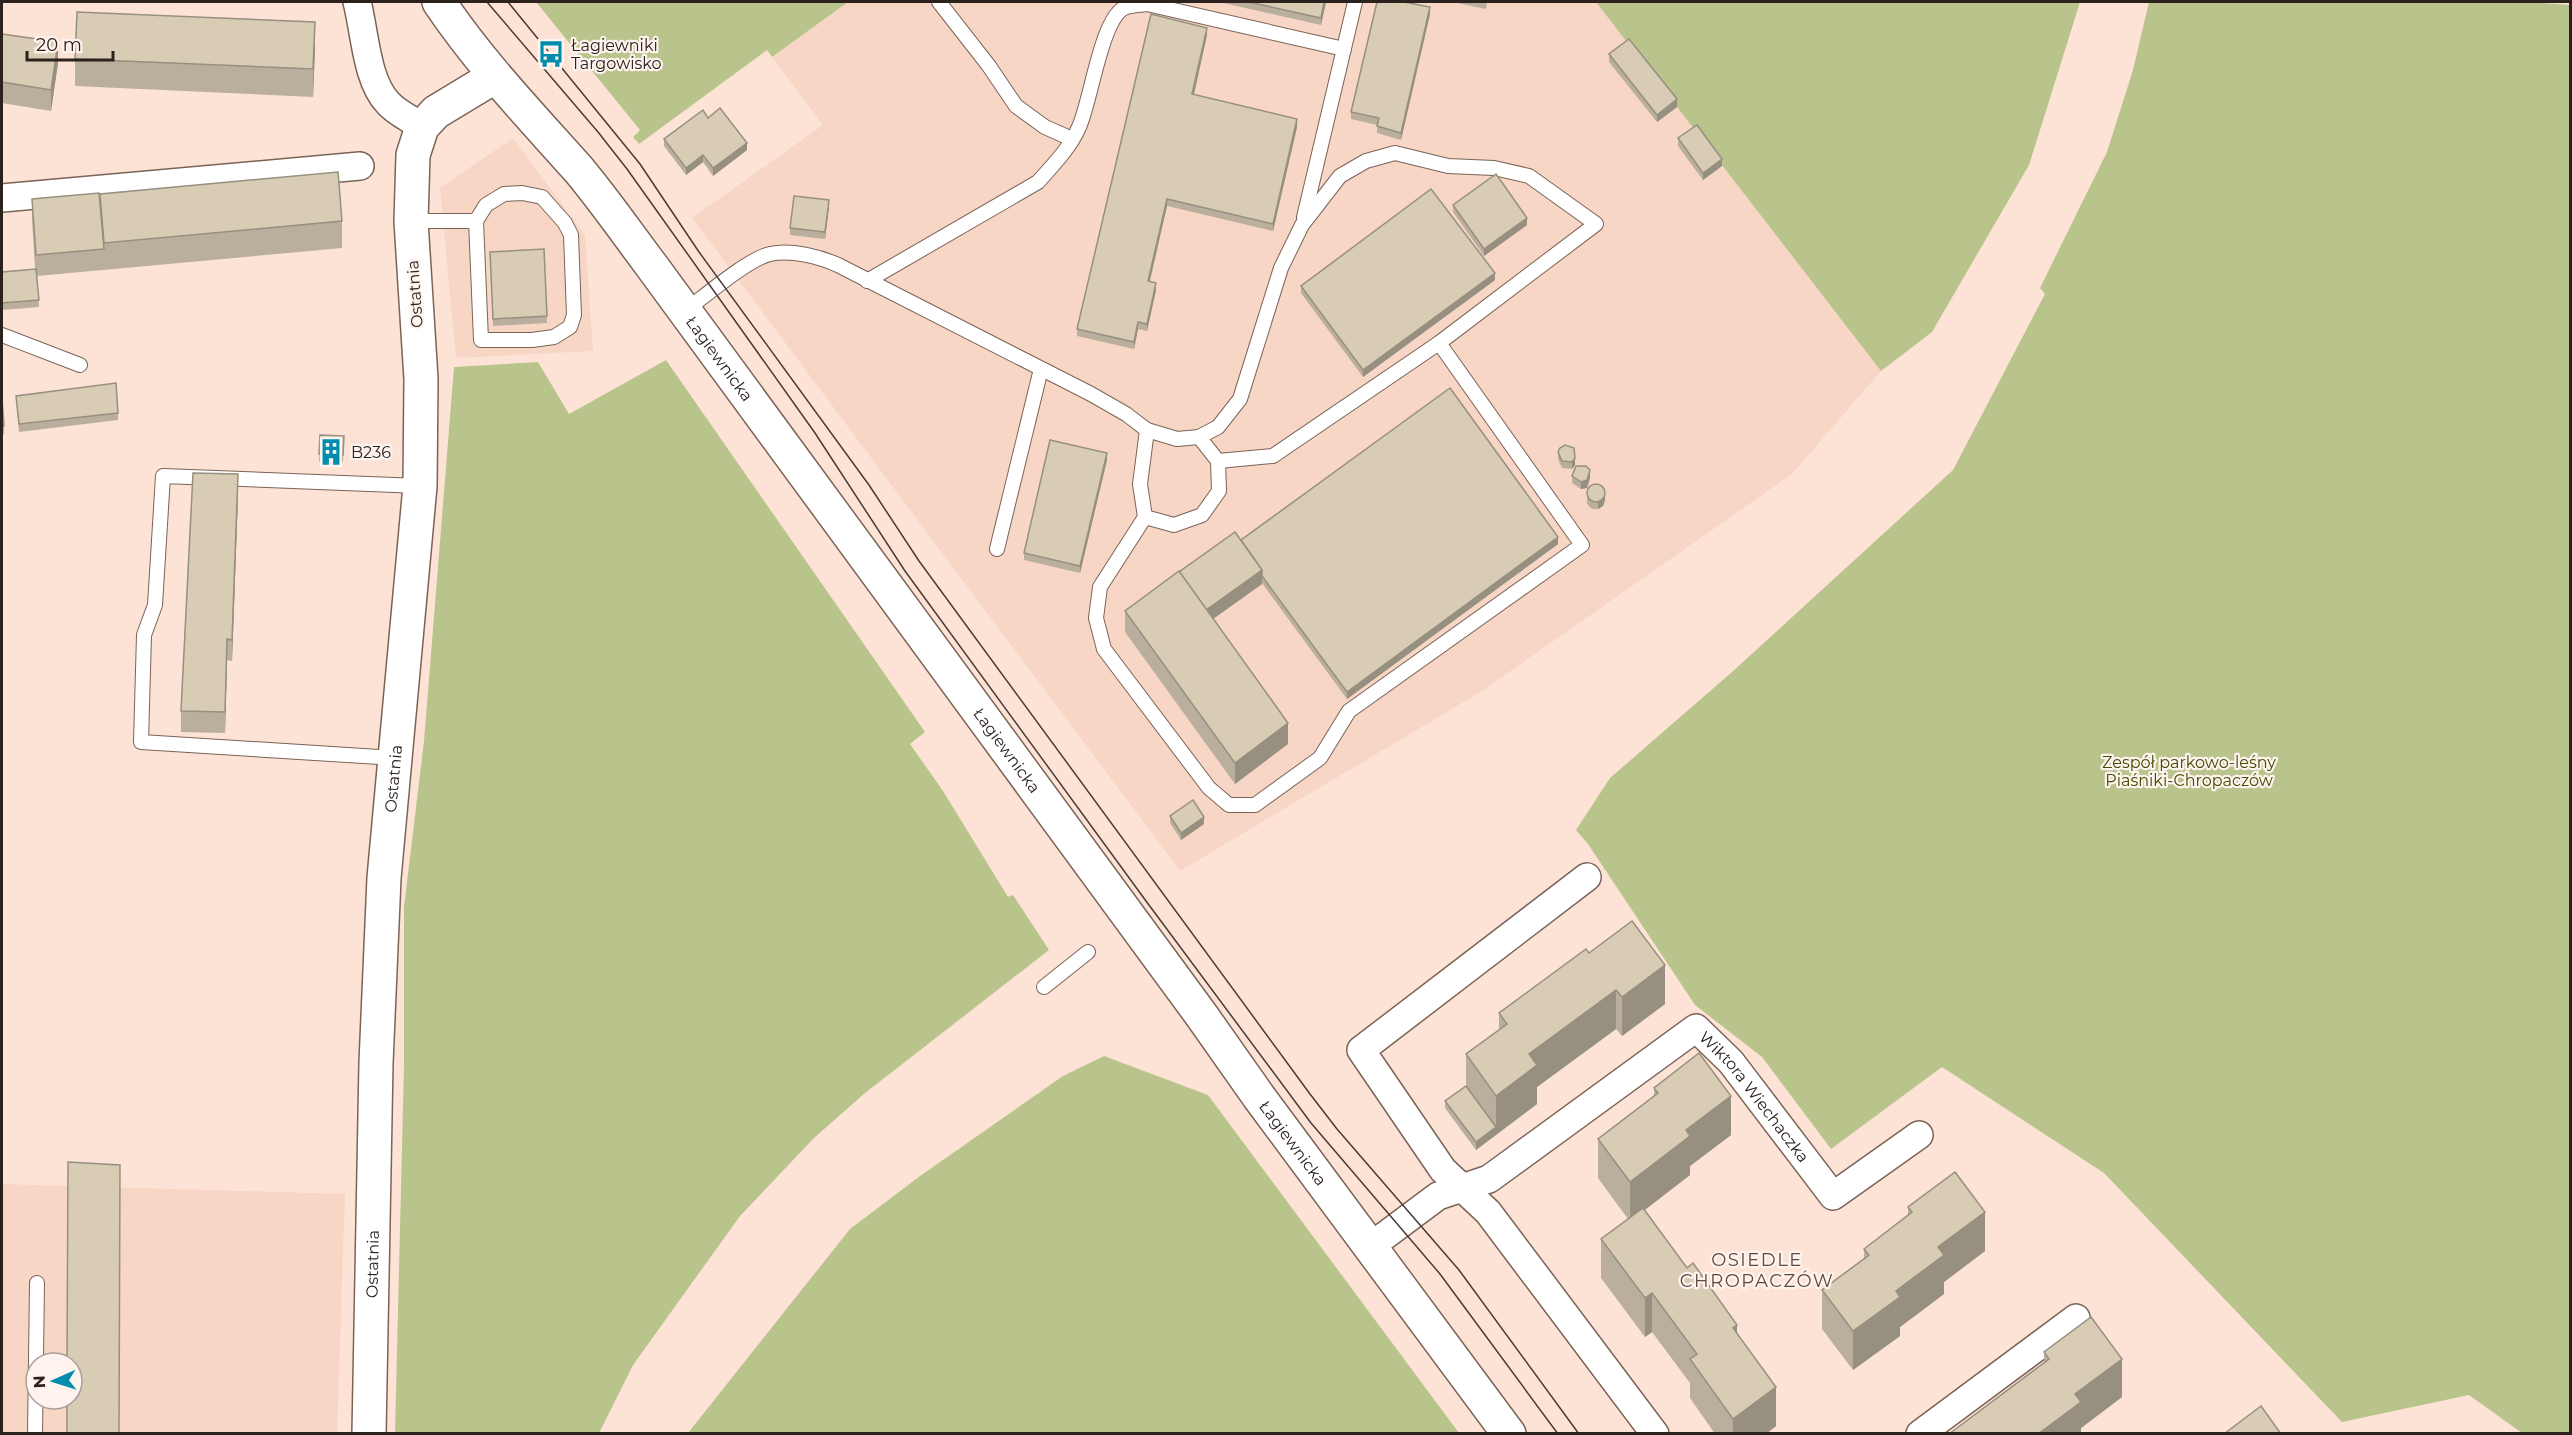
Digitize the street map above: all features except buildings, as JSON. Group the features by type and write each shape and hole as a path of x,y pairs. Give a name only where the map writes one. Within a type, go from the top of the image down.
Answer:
{"street":[{"path":"357,2 370,66 377,87 389,104 422,127 436,112 494,77 439,2"},
{"name":"Łagiewnicka","path":"494,77 580,172 686,311 1195,1006 1259,1097 1509,1434"},
{"name":"Ostatnia","path":"369,1434 376,1063 384,878 420,486 421,379 411,221 413,155 422,127"},
{"path":"2,198 360,166"},
{"path":"1587,876 1361,1050 1443,1170 1488,1212 1655,1434"},
{"name":"Wiktora Wiechaczka","path":"1371,1246 1438,1196 1489,1179 1696,1028 1731,1062 1833,1196 1919,1135"},
{"path":"1920,1434 2076,1318"}],"lane":[{"path":"939,2 989,66 1016,106 1045,126 1072,139"},
{"path":"1302,225 1355,2"},
{"path":"867,281 1038,182 1059,160 1079,128 1108,26 1124,8 1147,4 1344,49"},
{"path":"686,311 753,262 770,254 816,256 838,265 1041,369 1117,409 1147,430 1177,439 1199,437 1218,427 1240,399 1281,268 1302,225 1340,176 1366,161 1395,153 1448,166 1494,168 1528,176 1596,224 1439,343 1273,456 1218,461"},
{"path":"522,193 542,197 553,208 571,235 574,315 570,327 554,337 481,340 476,221 486,205 504,194 522,193"},
{"path":"411,221 476,221"},
{"path":"2,335 80,365"},
{"path":"1147,430 1140,484 1145,517 1100,587 1096,618 1104,649 1209,788 1230,805 1255,805 1320,758 1349,711 1582,545 1439,343"},
{"path":"997,549 1041,369"},
{"path":"1145,517 1174,525 1202,515 1219,491 1218,461 1199,437"},
{"path":"395,758 141,742 144,635 155,605 163,476 420,486"},
{"path":"1044,987 1088,952"},
{"path":"34,1434 37,1283"}],"shaded area":[{"path":"848,2 1596,2 1881,371 1792,474 1482,691 1180,871 692,218 823,125 772,57"},
{"path":"513,138 585,235 593,351 456,358 440,188"},
{"path":"2,1184 345,1194 337,1433 2,1434"}],"green space":[{"path":"536,2 848,2 772,57 767,50 639,144 633,137 640,130"},
{"path":"1596,2 2080,2 2029,165 1932,332 1881,371"},
{"name":"Zespół parkowo-leśny Piaśniki-Chropaczów","path":"2149,2 2532,2 2570,5 2570,1433 2522,1433 2469,1395 2342,1422 2104,1173 1942,1067 1831,1149 1762,1057 1695,1005 1588,844 1576,830 1610,778 1732,672 1953,470 2045,294 2040,288 2107,152 2133,70"},
{"path":"666,360 925,732 910,744 943,791 1008,897 1013,895 1049,950 865,1093 814,1138 740,1216 633,1365 599,1433 395,1433 404,1065 404,907 424,741 454,367 538,362 569,414"},
{"path":"1104,1056 1208,1095 1459,1433 688,1433 850,1229 920,1176 1063,1076"}],"tram line":[{"path":"487,2 627,169 815,433 905,571 1146,901 1311,1123 1440,1274 1558,1434"},
{"path":"508,2 640,164 699,252 869,485 919,561 1310,1094 1337,1129 1459,1270 1579,1434"}],"place":[{"name":"Łagiewniki Targowisko","path":"551,54"},
{"name":"B236","path":"331,452"}],"district":[{"name":"OSIEDLE CHROPACZÓW","path":"1757,1270"}]}
